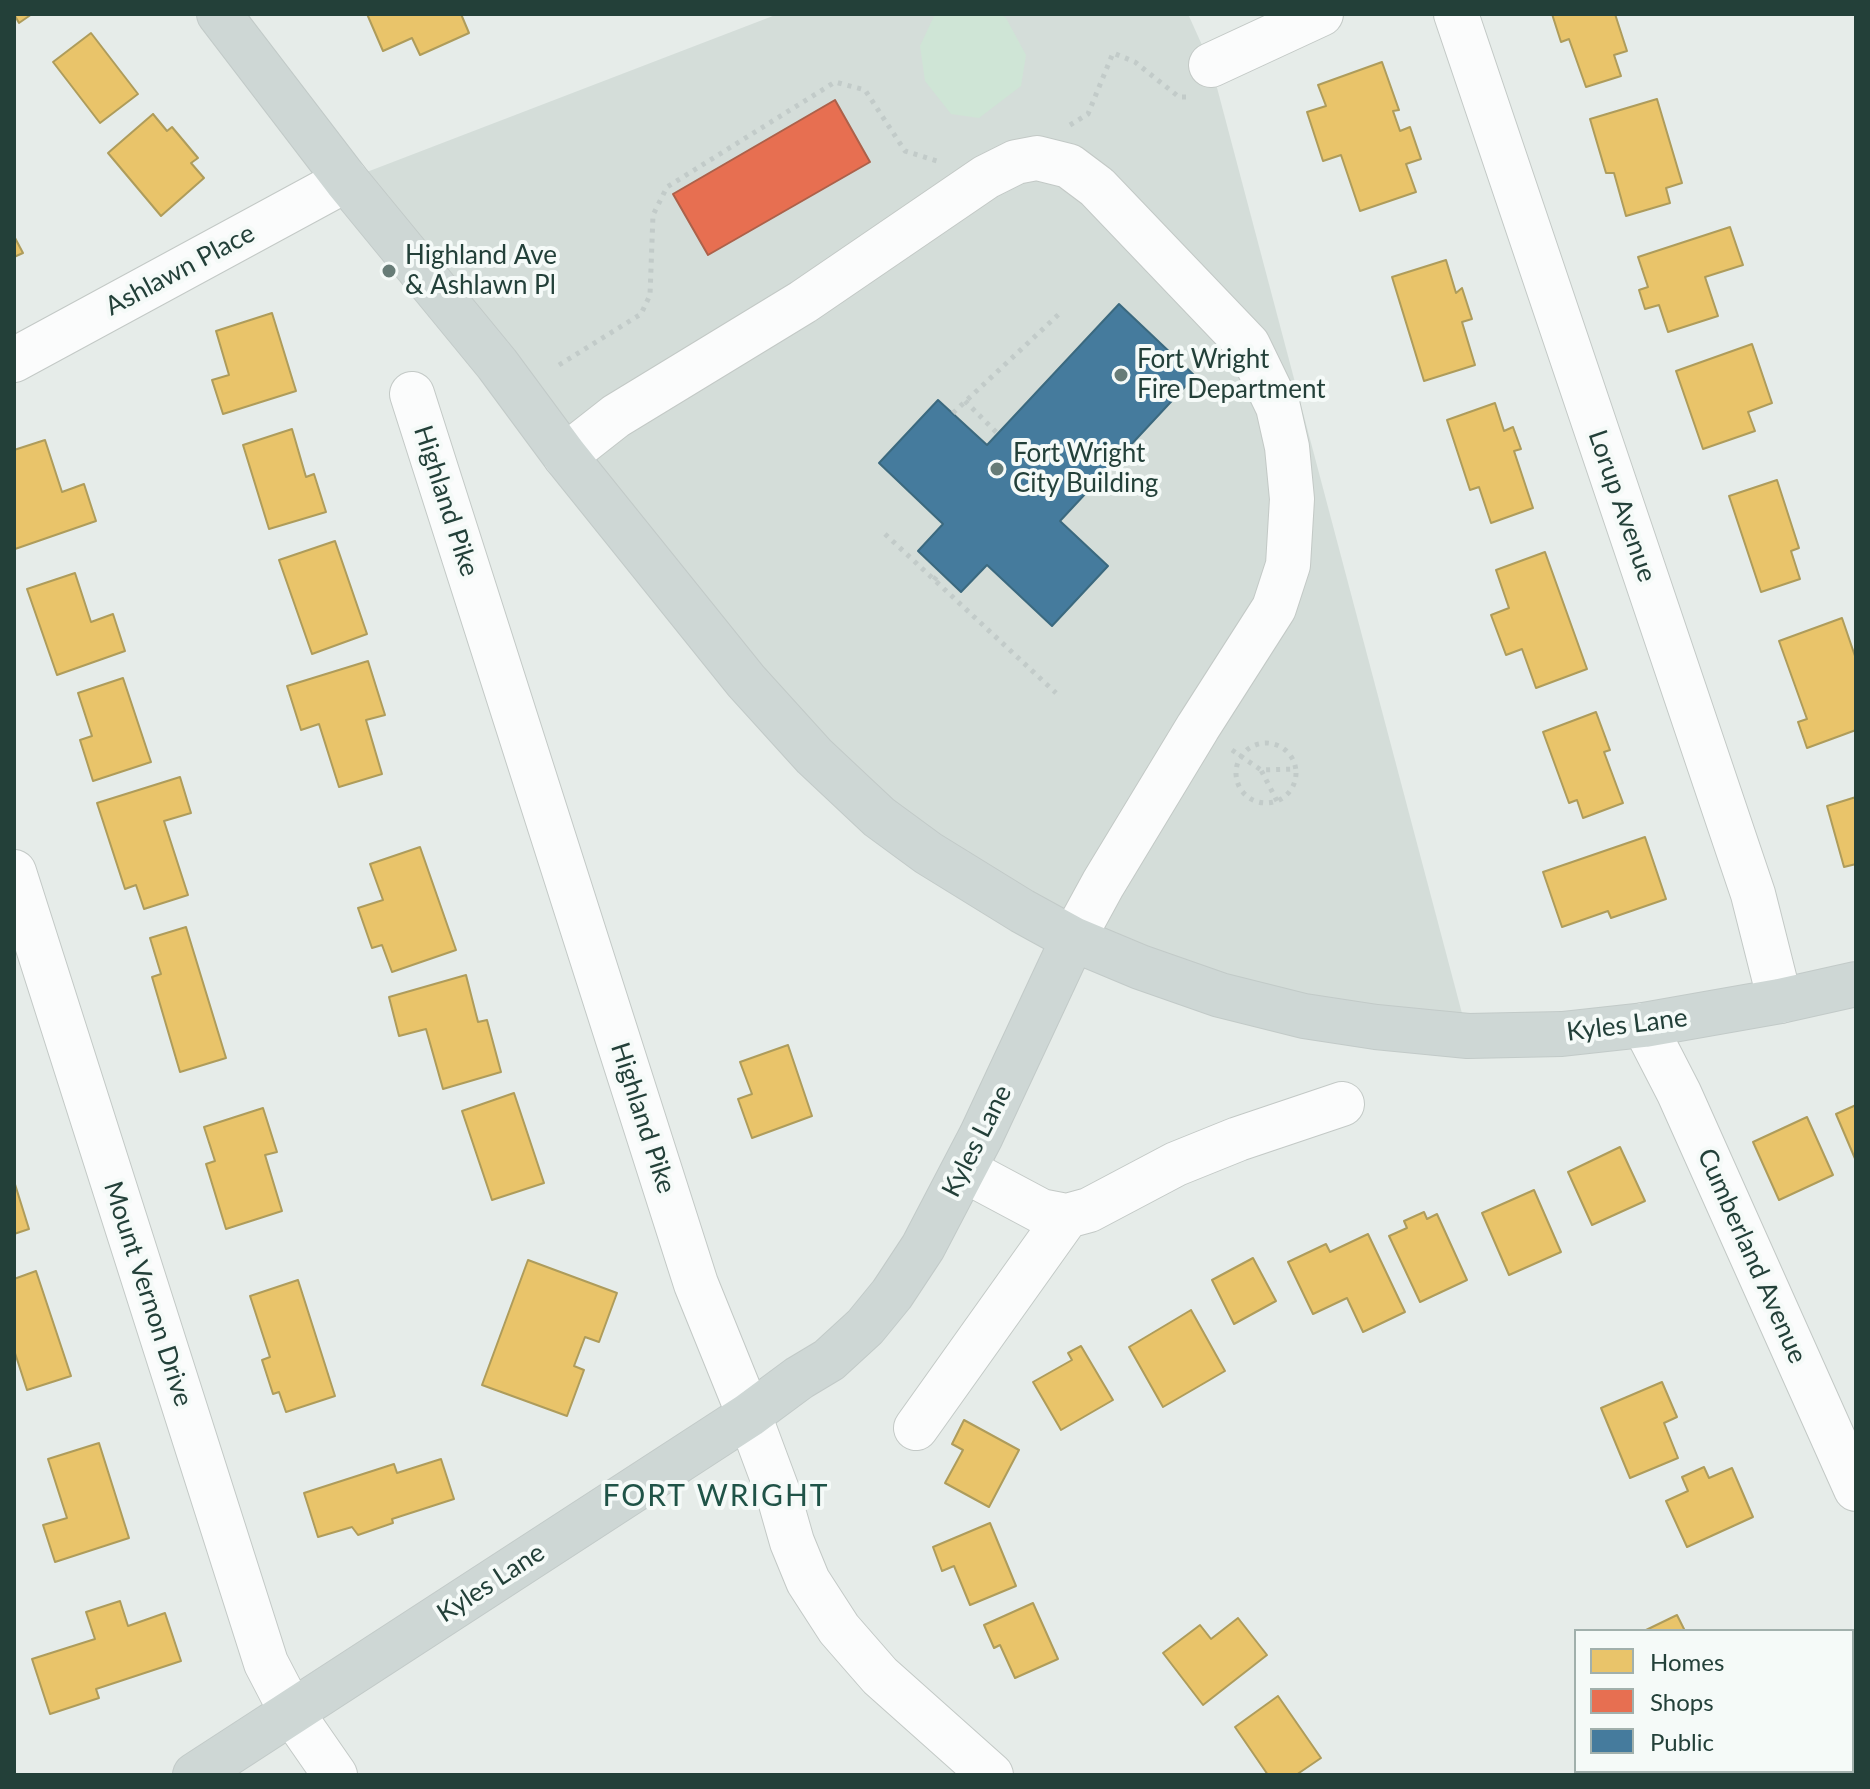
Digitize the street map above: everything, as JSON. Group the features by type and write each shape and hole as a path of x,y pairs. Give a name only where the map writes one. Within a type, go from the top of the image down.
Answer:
{"main road":[{"path":"219,14 346,180 497,364 565,456 746,681 814,756 879,817 928,853 1073,939"},
{"name":"Kyles Lane","path":"195,1775 749,1415 829,1360 865,1327 892,1294 923,1247 1048,999 1073,939 1220,995 1304,1016 1468,1036 1562,1034 1644,1025 1856,984"}],"street":[{"path":"1211,65 1321,14"},
{"name":"Lorup Avenue","path":"1456,14 1753,894 1780,1001"},
{"path":"565,456 616,416 803,302 986,177 1016,162 1037,158 1069,166 1097,187 1248,345 1278,407 1287,447 1292,499 1288,565 1274,608 1190,740 1073,939"},
{"name":"Ashlawn Place","path":"14,360 346,180"},
{"name":"Highland Pike","path":"412,394 696,1284 749,1415 808,1581 839,1629 880,1676 991,1775"},
{"name":"Mount Vernon Drive","path":"14,872 266,1663 292,1713 335,1775"},
{"name":"Cumberland Avenue","path":"1644,1025 1679,1093 1856,1489"},
{"path":"965,1168 1041,1211 1067,1216 1089,1210 1176,1164 1238,1139 1342,1104"},
{"path":"916,1428 1067,1216"}],"path":[{"path":"1016,162 1088,114 1113,53 1135,62 1179,97 1203,96 1211,65"},
{"path":"559,365 641,314 650,295 653,215 667,187 835,82 865,90 905,151 947,164"},
{"path":"953,413 1059,314"},
{"path":"965,401 998,434"},
{"path":"885,534 1056,693"},
{"path":"934,580 940,572"},
{"path":"1267,742 1286,750 1296,769 1291,789 1277,801 1258,802 1242,792 1236,774 1240,756 1247,749 1267,742"},
{"path":"1277,801 1261,770 1296,769"}],"shaded area":[{"path":"778,14 1188,14 1211,65 1468,1036 1220,995 879,817 346,180"}],"green space":[{"path":"935,14 1000,14 1006,18 1026,55 1021,86 979,118 951,114 925,81 920,46"}],"building: Homes":[{"path":"14,14 32,14 19,23"},
{"path":"367,14 461,14 469,33 420,55 412,38 383,51"},
{"path":"1552,14 1615,14 1627,51 1614,55 1621,76 1586,87 1569,39 1561,42"},
{"path":"91,33 138,94 100,123 53,62"},
{"path":"1382,62 1399,110 1393,111 1400,131 1410,127 1421,159 1406,164 1416,192 1360,211 1341,155 1323,161 1307,112 1326,106 1318,85"},
{"path":"1657,99 1682,183 1666,188 1670,203 1626,216 1614,173 1606,173 1590,119"},
{"path":"153,114 167,131 172,127 198,158 191,163 204,178 161,216 108,153"},
{"path":"1730,227 1743,265 1705,277 1718,316 1668,332 1659,305 1645,309 1639,290 1648,287 1638,257"},
{"path":"14,236 23,253 14,257"},
{"path":"1446,260 1456,293 1462,288 1472,319 1462,322 1475,365 1424,381 1392,277"},
{"path":"272,313 296,391 223,414 212,380 229,375 216,331"},
{"path":"1752,344 1772,403 1748,412 1755,431 1703,449 1676,371"},
{"path":"1495,403 1504,431 1513,427 1521,449 1514,451 1533,508 1491,523 1479,487 1470,490 1447,420"},
{"path":"292,429 306,477 314,474 326,512 269,529 243,445"},
{"path":"45,440 62,492 84,484 96,521 15,549 14,450"},
{"path":"1777,480 1799,548 1791,551 1800,579 1761,592 1729,496"},
{"path":"335,541 367,634 312,654 279,560"},
{"path":"1545,552 1587,669 1536,688 1522,649 1506,655 1491,615 1509,608 1496,570"},
{"path":"75,573 91,622 113,614 125,651 57,675 27,589"},
{"path":"1842,618 1856,659 1856,730 1807,748 1798,722 1807,719 1779,641"},
{"path":"368,661 385,715 366,720 382,774 339,787 319,724 301,730 287,686"},
{"path":"123,678 151,762 93,781 80,740 92,736 78,693"},
{"path":"1596,712 1610,750 1604,752 1623,803 1583,818 1577,800 1569,803 1543,732"},
{"path":"180,777 191,813 164,821 188,895 144,909 136,885 125,889 97,803"},
{"path":"1856,797 1856,864 1844,867 1827,806"},
{"path":"1645,837 1666,899 1611,918 1608,911 1562,927 1543,872"},
{"path":"420,847 456,950 392,972 382,945 372,948 358,908 383,900 370,864"},
{"path":"186,927 226,1058 180,1072 152,977 161,974 150,938"},
{"path":"466,975 478,1022 487,1020 501,1072 443,1089 426,1029 399,1036 389,997"},
{"path":"788,1045 812,1116 752,1138 738,1099 752,1094 740,1062"},
{"path":"514,1093 544,1183 492,1200 462,1111"},
{"path":"1856,1105 1856,1161 1836,1114"},
{"path":"263,1108 277,1152 265,1155 282,1211 226,1229 206,1164 215,1161 204,1127"},
{"path":"1807,1117 1833,1175 1779,1200 1753,1142"},
{"path":"1620,1147 1645,1201 1592,1225 1568,1172"},
{"path":"14,1181 29,1229 14,1234"},
{"path":"1534,1190 1561,1252 1509,1275 1482,1213"},
{"path":"1424,1212 1427,1219 1437,1214 1467,1280 1420,1302 1389,1236 1407,1228 1404,1221"},
{"path":"1368,1234 1405,1312 1363,1332 1347,1298 1313,1314 1288,1262 1326,1244 1330,1252"},
{"path":"1253,1258 1276,1301 1234,1324 1212,1280"},
{"path":"528,1260 617,1293 599,1342 585,1337 574,1366 584,1370 567,1416 482,1385"},
{"path":"36,1271 71,1376 27,1390 14,1350 14,1279"},
{"path":"298,1280 335,1396 286,1412 279,1392 273,1394 262,1360 270,1357 250,1296"},
{"path":"1191,1310 1225,1371 1163,1407 1129,1347"},
{"path":"1081,1346 1113,1400 1061,1430 1033,1382 1072,1360 1068,1353"},
{"path":"1662,1382 1677,1417 1664,1423 1678,1458 1630,1478 1601,1408"},
{"path":"964,1420 1019,1450 989,1507 945,1483 963,1450 952,1444"},
{"path":"99,1443 129,1538 55,1562 43,1525 67,1518 48,1459"},
{"path":"441,1459 454,1499 392,1519 393,1523 358,1535 352,1527 318,1537 304,1493 394,1464 397,1473"},
{"path":"1704,1467 1709,1478 1732,1468 1753,1517 1687,1547 1666,1501 1688,1491 1682,1477"},
{"path":"990,1523 1016,1586 970,1605 954,1566 942,1571 933,1547"},
{"path":"120,1601 128,1626 165,1613 181,1661 96,1689 99,1698 50,1714 32,1659 95,1639 86,1612"},
{"path":"1033,1603 1058,1659 1015,1678 1000,1645 994,1648 984,1625"},
{"path":"1677,1615 1684,1629 1648,1629"},
{"path":"1238,1618 1267,1655 1203,1705 1163,1653 1200,1625 1211,1639"},
{"path":"1278,1696 1321,1758 1296,1775 1268,1775 1235,1727"}],"building: Shops":[{"path":"835,100 870,162 708,255 673,194"}],"building: Public":[{"name":"Fort Wright City Building","path":"1119,304 1195,376 1060,521 1108,566 1052,626 987,565 961,592 918,551 943,524 879,463 938,400 987,445"}],"place":[{"name":"Highland Ave & Ashlawn Pl","path":"389,271"},
{"name":"Fort Wright Fire Department","path":"1121,375"},
{"name":"Fort Wright City Building","path":"997,469"}],"district":[{"name":"FORT WRIGHT","path":"716,1496"}]}
